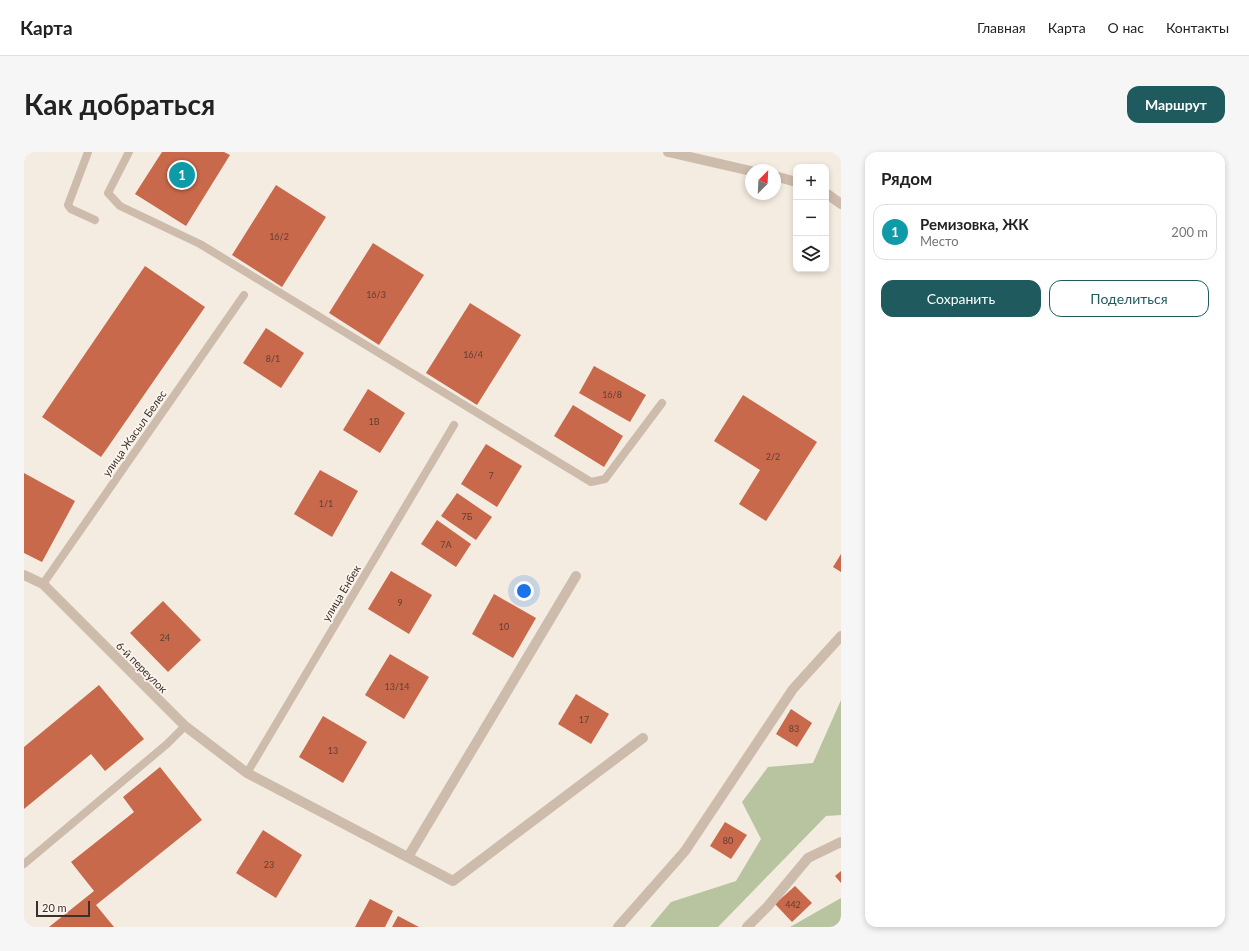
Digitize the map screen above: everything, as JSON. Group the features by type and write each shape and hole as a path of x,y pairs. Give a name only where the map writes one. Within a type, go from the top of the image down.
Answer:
{"street":[{"path":"668,152 745,170"},
{"path":"781,178 793,181"},
{"path":"829,195 841,204"},
{"name":"6-й переулок","path":"24,574 42,584 185,726 248,774 453,881 644,738"},
{"path":"408,857 576,576"},
{"path":"618,927 685,851 793,689 841,636"},
{"path":"747,927 768,906 808,858 841,842"}],"lane":[{"path":"88,152 68,205 71,209 95,220"},
{"path":"129,152 108,193 120,206 200,244 591,482 605,479 662,403"},
{"name":"улица Жасыл Белес","path":"42,584 244,295"},
{"name":"улица Енбек","path":"248,774 454,425"},
{"path":"24,864 167,744 185,726"}],"green space":[{"path":"841,700 841,815 826,816 718,927 650,927 671,902 736,881 761,839 742,802 768,767 813,763"},
{"path":"841,898 841,927 790,927"}],"building":[{"path":"162,152 224,152 230,155 186,226 135,194"},
{"path":"276,185 326,217 282,287 232,255"},
{"path":"373,243 424,275 379,345 329,313"},
{"path":"145,266 205,307 101,457 42,417"},
{"path":"470,303 521,335 477,405 426,373"},
{"path":"266,328 304,353 281,388 243,363"},
{"path":"594,366 646,395 630,422 579,393"},
{"path":"368,389 405,413 380,453 343,430"},
{"path":"743,395 817,442 766,521 739,504 760,470 714,441"},
{"path":"573,405 623,436 604,467 554,436"},
{"path":"486,444 522,466 497,507 461,484"},
{"path":"320,470 358,491 332,537 294,514"},
{"path":"24,473 75,501 42,562 24,553"},
{"path":"457,493 492,517 476,540 441,516"},
{"path":"437,520 471,544 456,567 421,544"},
{"path":"841,554 841,572 833,567"},
{"path":"391,571 432,595 409,634 368,609"},
{"path":"494,594 536,618 513,658 472,634"},
{"path":"163,601 201,640 168,672 130,633"},
{"path":"390,654 429,677 404,719 365,695"},
{"path":"99,685 144,739 105,771 91,754 24,809 24,747"},
{"path":"576,694 609,714 591,744 558,724"},
{"path":"791,709 812,723 797,747 776,734"},
{"path":"323,716 367,742 343,783 299,757"},
{"path":"160,767 202,820 96,905 114,927 49,927 94,891 71,862 134,812 123,797"},
{"path":"725,822 747,835 731,859 710,846"},
{"path":"263,830 302,855 276,898 236,873"},
{"path":"841,871 841,883 835,876"},
{"path":"795,886 812,903 792,922 775,904"},
{"path":"370,899 393,911 385,927 355,927"},
{"path":"398,916 419,927 392,927"}],"place":[{"name":"Ремизовка, ЖК","path":"182,175"}]}
